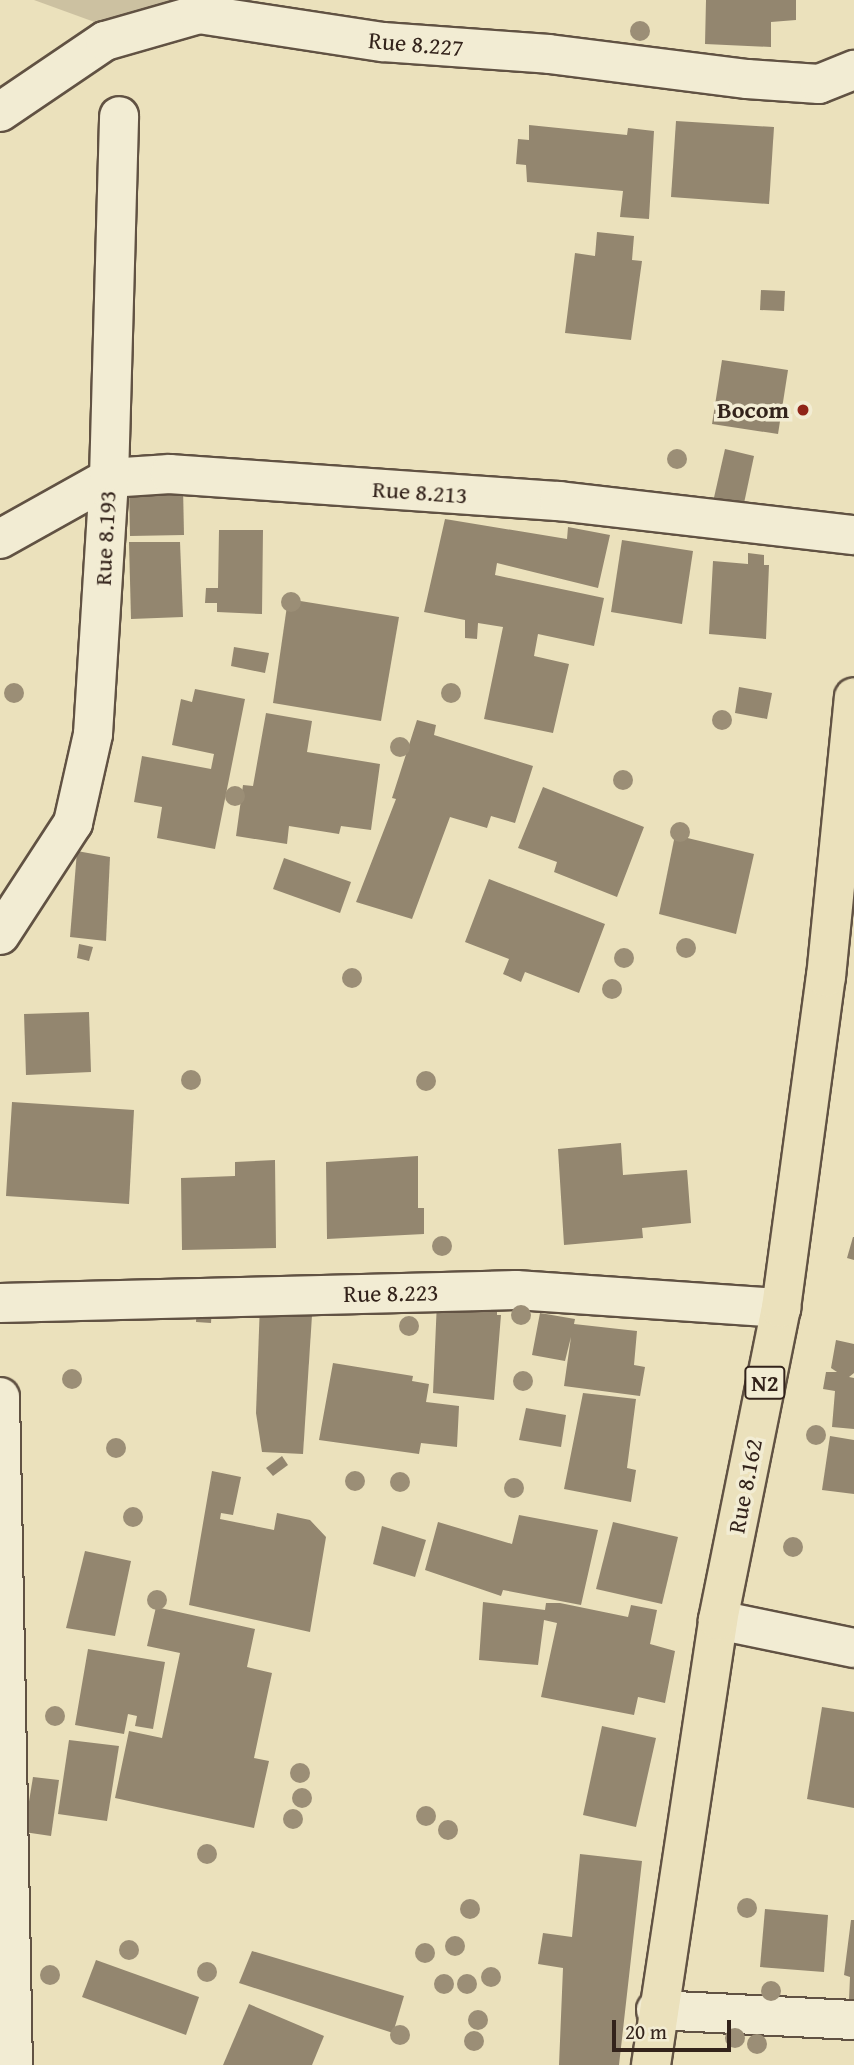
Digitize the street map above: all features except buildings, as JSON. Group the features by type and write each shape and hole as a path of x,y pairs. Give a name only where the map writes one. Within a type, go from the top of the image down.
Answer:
{"highway":[{"name":"Rue 8.162","path":"652,2065 656,2010 718,1620 780,1308 826,977 854,697"}],"street":[{"name":"Rue 8.227","path":"0,112 105,41 199,14 383,42 549,54 747,79 818,84 854,70"},
{"name":"Rue 8.193","path":"0,935 74,823 93,734 108,478 119,116"},
{"name":"Rue 8.213","path":"0,539 108,478 170,474 546,500 854,536"},
{"name":"Rue 8.223","path":"0,1303 516,1290 780,1308"},
{"path":"0,1397 13,2065"},
{"path":"718,1620 854,1648"},
{"path":"656,2010 854,2020"}],"shaded area":[{"path":"34,0 176,0 111,28"}],"place":[{"name":"Bocom","path":"803,410"}]}
